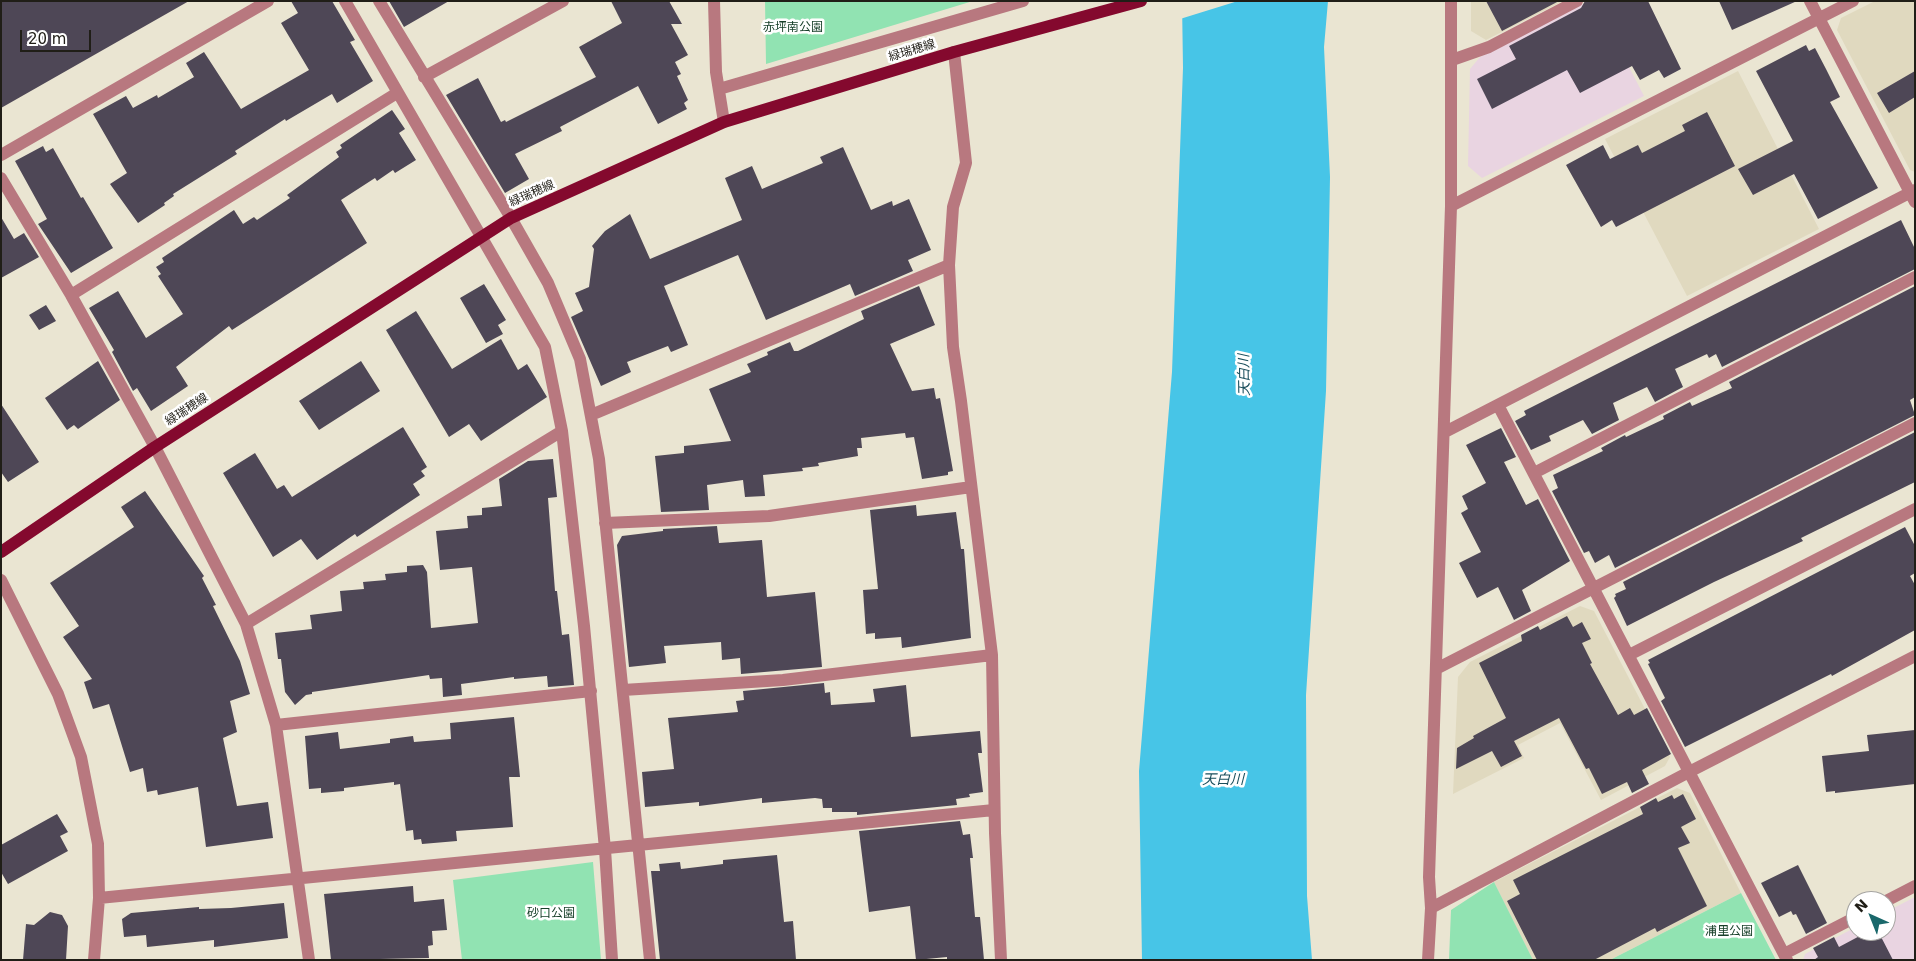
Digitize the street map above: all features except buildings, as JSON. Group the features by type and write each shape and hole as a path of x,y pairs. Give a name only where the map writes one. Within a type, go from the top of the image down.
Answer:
{"main road":[{"name":"緑瑞穂線","path":"1,552 155,447 511,218 724,122 954,52 1141,1"}],"street":[{"path":"1,155 268,1"},
{"path":"345,1 545,347 562,431 591,691 605,849 612,960"},
{"path":"379,1 511,218 548,283 580,359 599,459 650,960"},
{"path":"424,77 563,1"},
{"path":"714,1 716,72 724,122"},
{"path":"719,89 1023,1"},
{"path":"1428,960 1431,908 1429,877 1451,206 1451,1"},
{"path":"1452,60 1489,46 1577,1"},
{"path":"1445,432 1913,195 1810,1"},
{"path":"1451,206 1853,1"},
{"path":"954,52 966,163 953,207 949,266 952,347 992,655 994,810 1001,960"},
{"path":"71,295 397,93"},
{"path":"1,178 71,295 155,447 246,624 276,725 309,960"},
{"path":"591,415 949,266"},
{"path":"1534,473 1915,277"},
{"path":"1498,405 1785,957 1846,922"},
{"path":"1436,669 1915,424"},
{"path":"246,624 562,431"},
{"path":"605,523 769,516 971,486"},
{"path":"1629,656 1915,509"},
{"path":"1,580 58,694 81,756 98,844 99,898 94,960"},
{"path":"623,690 783,680 992,655"},
{"path":"1431,908 1915,656"},
{"path":"276,725 591,691"},
{"path":"99,898 994,810"},
{"path":"1896,896 1915,886"}],"shaded area":[{"path":"1471,1 1563,1 1486,40 1471,31"},
{"path":"1589,1 1595,1 1644,96 1482,178 1468,166 1470,69 1480,57"},
{"path":"1875,1 1915,1 1915,172 1910,170 1837,30 1841,18"},
{"path":"1738,71 1819,229 1687,296 1605,139"},
{"path":"1580,606 1594,611 1670,757 1665,766 1601,800 1560,723 1518,745 1524,758 1453,794 1458,677 1470,662"},
{"path":"1677,788 1690,793 1741,893 1610,960 1533,960 1494,882"},
{"path":"1915,897 1915,960 1803,960 1805,954 1846,932 1846,941 1896,941 1896,907"}],"green space":[{"name":"赤坪南公園","path":"765,1 973,1 766,64"},
{"name":"砂口公園","path":"593,862 601,960 462,960 453,880"},
{"path":"1494,882 1533,960 1449,960 1451,910"},
{"name":"浦里公園","path":"1741,893 1776,960 1610,960"}],"water":[{"name":"天白川","path":"1182,1 1328,1 1324,47 1330,177 1326,391 1306,695 1307,896 1312,960 1142,960 1139,771 1172,372 1183,68"}],"pier":[{"path":"1180,1 1238,1 1180,19"}]}
